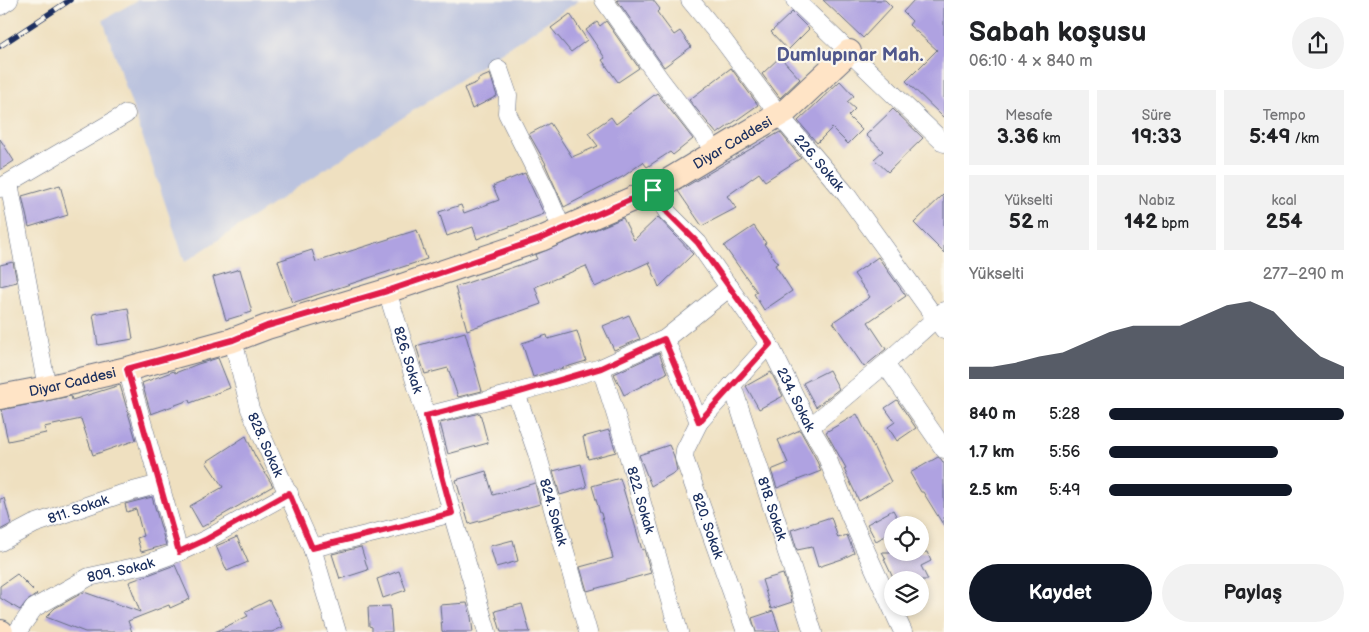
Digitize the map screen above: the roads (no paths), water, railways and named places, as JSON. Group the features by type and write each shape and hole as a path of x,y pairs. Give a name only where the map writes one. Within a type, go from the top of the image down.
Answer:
{"street":[{"path":"0,6 9,0"},
{"path":"604,0 658,78 716,152"},
{"name":"226. Sokak","path":"690,0 723,40 779,115 846,194 941,320"},
{"path":"795,0 944,143"},
{"name":"Diyar Caddesi","path":"0,397 127,369 233,340 267,326 387,291 540,239 653,190 779,115 787,110 849,52"},
{"path":"499,70 508,95 507,113 546,190 562,230"},
{"path":"47,388 4,186 126,114"},
{"name":"234. Sokak","path":"653,190 668,213 698,243 770,344 824,452 850,516 903,632"},
{"path":"426,416 516,393 601,368 664,339 730,287"},
{"name":"826. Sokak","path":"387,291 426,416 487,632"},
{"path":"810,427 941,320"},
{"path":"664,339 699,422"},
{"name":"828. Sokak","path":"233,340 250,409 312,548 331,630"},
{"name":"820. Sokak","path":"746,632 684,458 684,450 699,422 770,344"},
{"path":"885,364 944,449"},
{"name":"822. Sokak","path":"601,368 679,632"},
{"path":"127,369 179,552"},
{"name":"818. Sokak","path":"732,385 813,632"},
{"name":"824. Sokak","path":"516,393 537,453 588,632"},
{"name":"811. Sokak","path":"0,542 34,524 118,495 160,484"},
{"name":"809. Sokak","path":"16,632 34,608 89,577 144,565 179,552 205,540 289,493"},
{"path":"312,548 452,513"}],"railway":[{"path":"0,46 70,0"}],"district":[{"name":"Dumlupınar Mah.","path":"850,55"}]}
